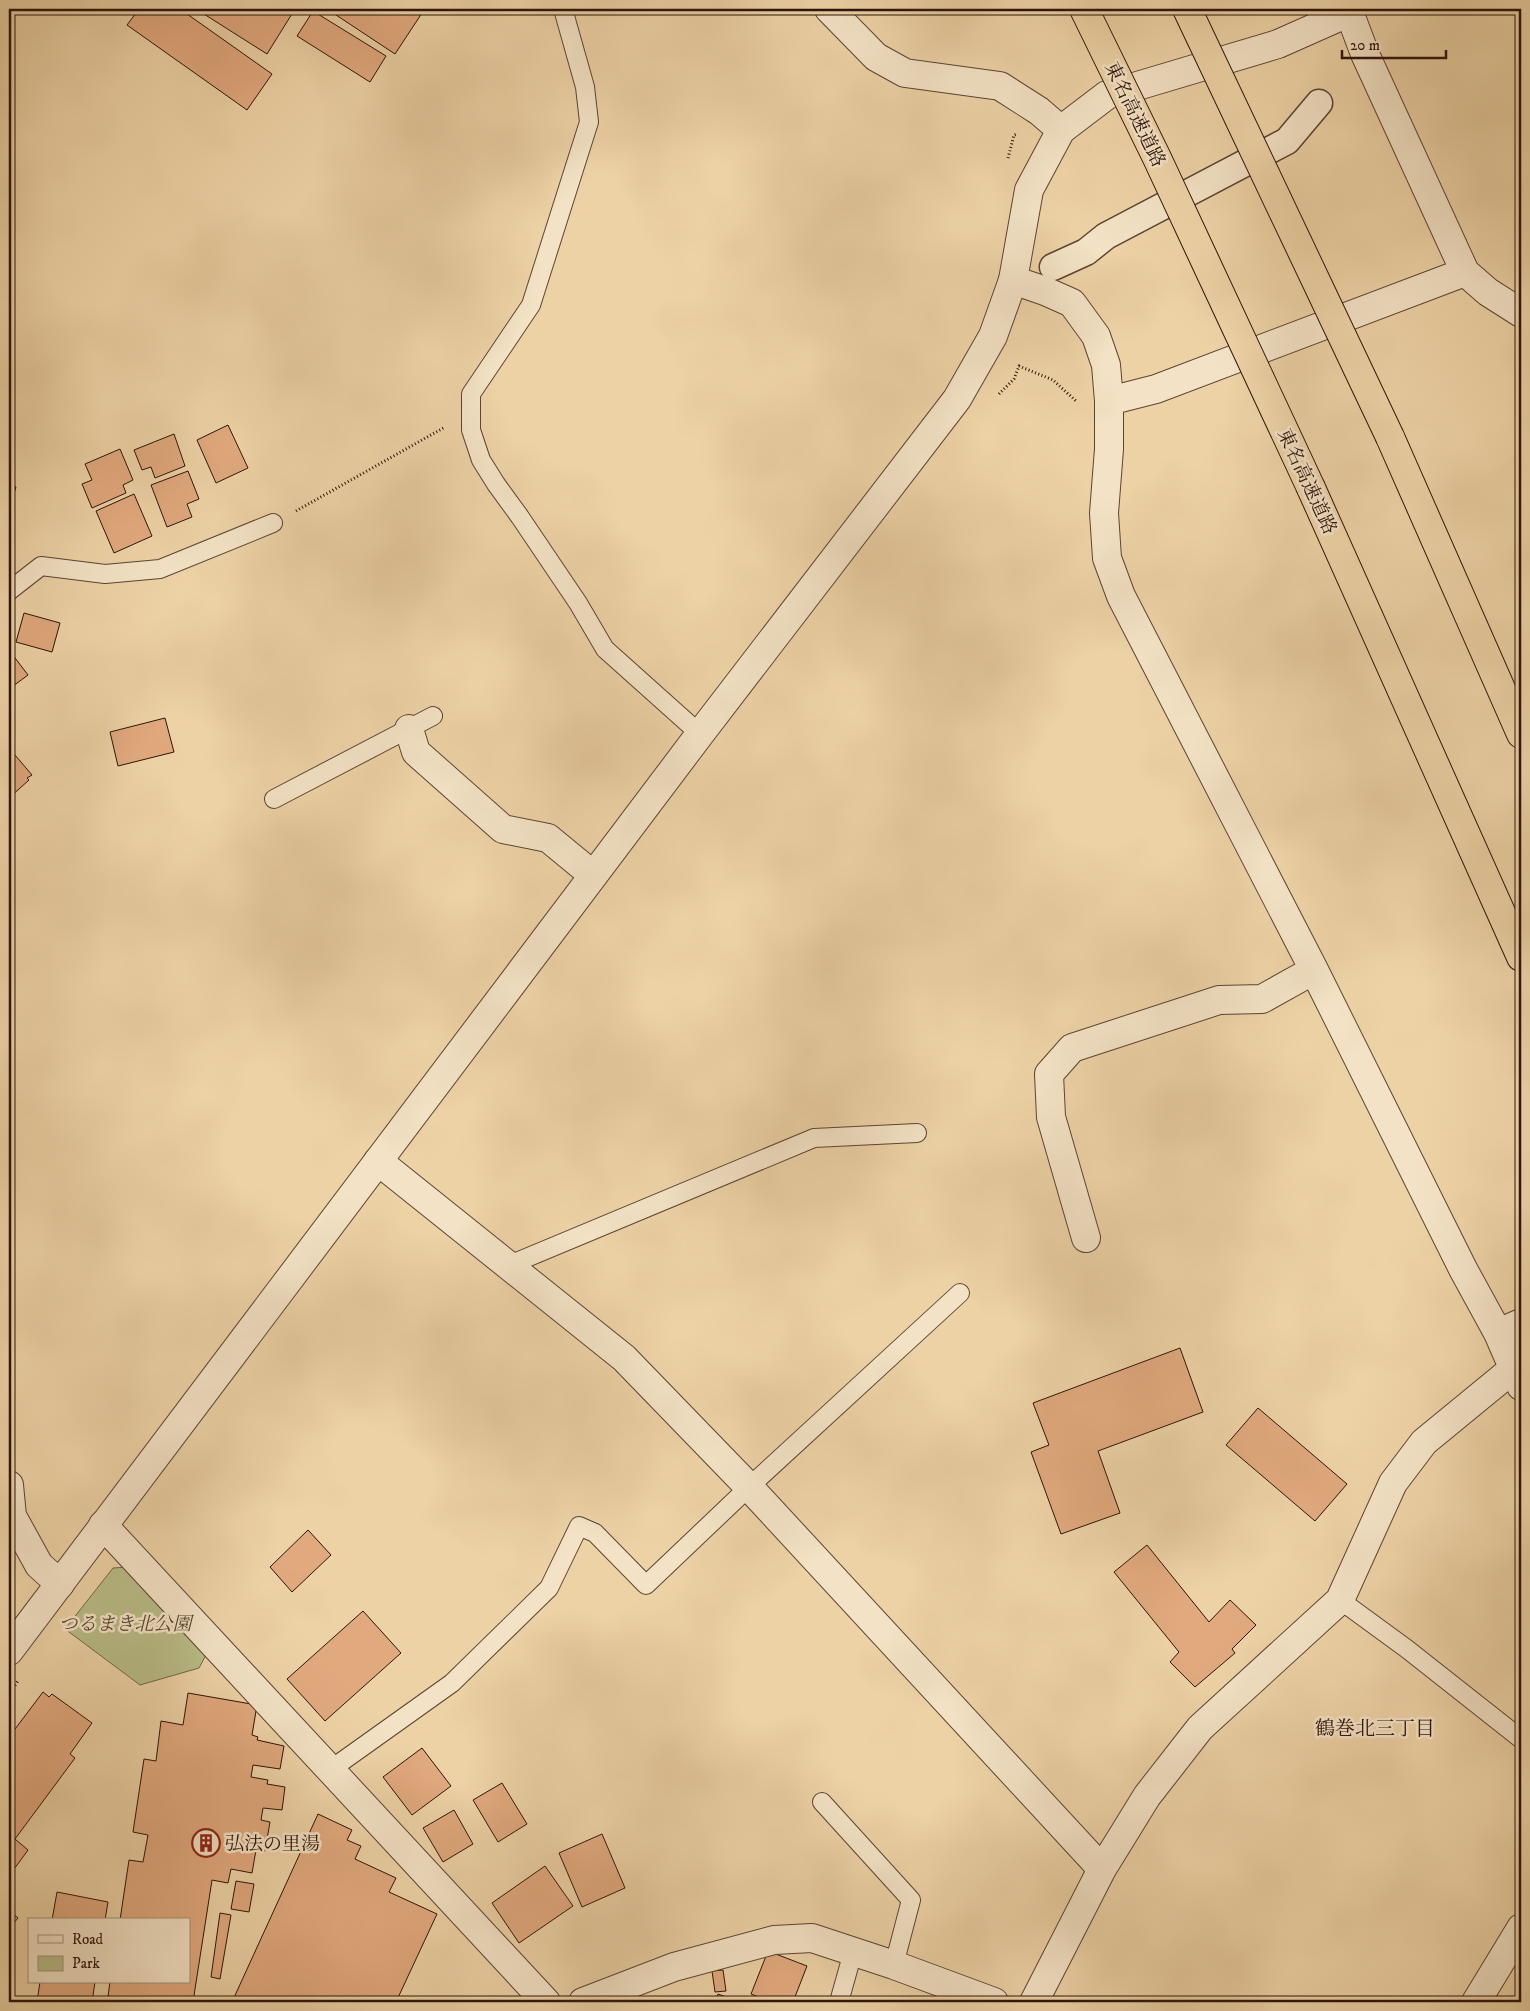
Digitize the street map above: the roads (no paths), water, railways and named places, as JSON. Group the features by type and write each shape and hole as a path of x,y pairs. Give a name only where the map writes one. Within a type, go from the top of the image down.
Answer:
{"highway":[{"name":"東名高速道路","path":"1084,9 1157,158 1311,488 1521,957"},
{"path":"1187,9 1390,436 1521,734"}],"street":[{"path":"829,9 876,57 905,73 1000,86 1039,112 1061,130"},
{"path":"9,1651 593,875 957,399 992,336 1013,280 1030,190 1061,130 1107,95 1278,44 1353,10 1365,54 1466,272 1488,292 1521,313"},
{"path":"1053,267 1086,252 1106,236 1287,141 1319,103"},
{"path":"1109,401 1156,389 1466,272"},
{"path":"1013,280 1072,302 1096,336 1106,365 1109,401 1109,449 1104,513 1107,558 1121,596 1314,970 1463,1269 1510,1328 1517,1378 1424,1442 1393,1483 1340,1600 1200,1728 1147,1796 1102,1869 1034,2002"},
{"path":"409,729 416,752 503,829 548,838 593,875"},
{"path":"1086,1238 1050,1117 1049,1074 1072,1048 1219,1000 1262,999 1314,970"},
{"path":"378,1161 624,1358 749,1487 1102,1869"},
{"path":"9,1485 12,1516 39,1566 60,1584"},
{"path":"102,1525 546,2002"},
{"path":"1476,2002 1521,1928"},
{"path":"583,2002 674,1967 774,1940 812,1938 894,1965 994,2002"}],"lane":[{"path":"563,9 585,87 589,122 531,305 471,394 471,430 482,460 496,484 578,603 605,648 700,734"},
{"path":"9,591 41,566 105,574 160,569 273,524"},
{"path":"274,800 433,716"},
{"path":"507,1266 814,1138 917,1133"},
{"path":"330,1770 452,1684 548,1588 579,1526 595,1532 646,1585 749,1487 960,1293"},
{"path":"1340,1600 1407,1649 1521,1739"},
{"path":"822,1802 910,1900 894,1965"},
{"path":"839,2002 853,1952"}],"place":[{"name":"弘法の里湯","path":"206,1843"}],"district":[{"name":"鶴巻北三丁目","path":"1375,1728"}],"park label":[{"name":"つるまき北公園","path":"125,1623"}]}
